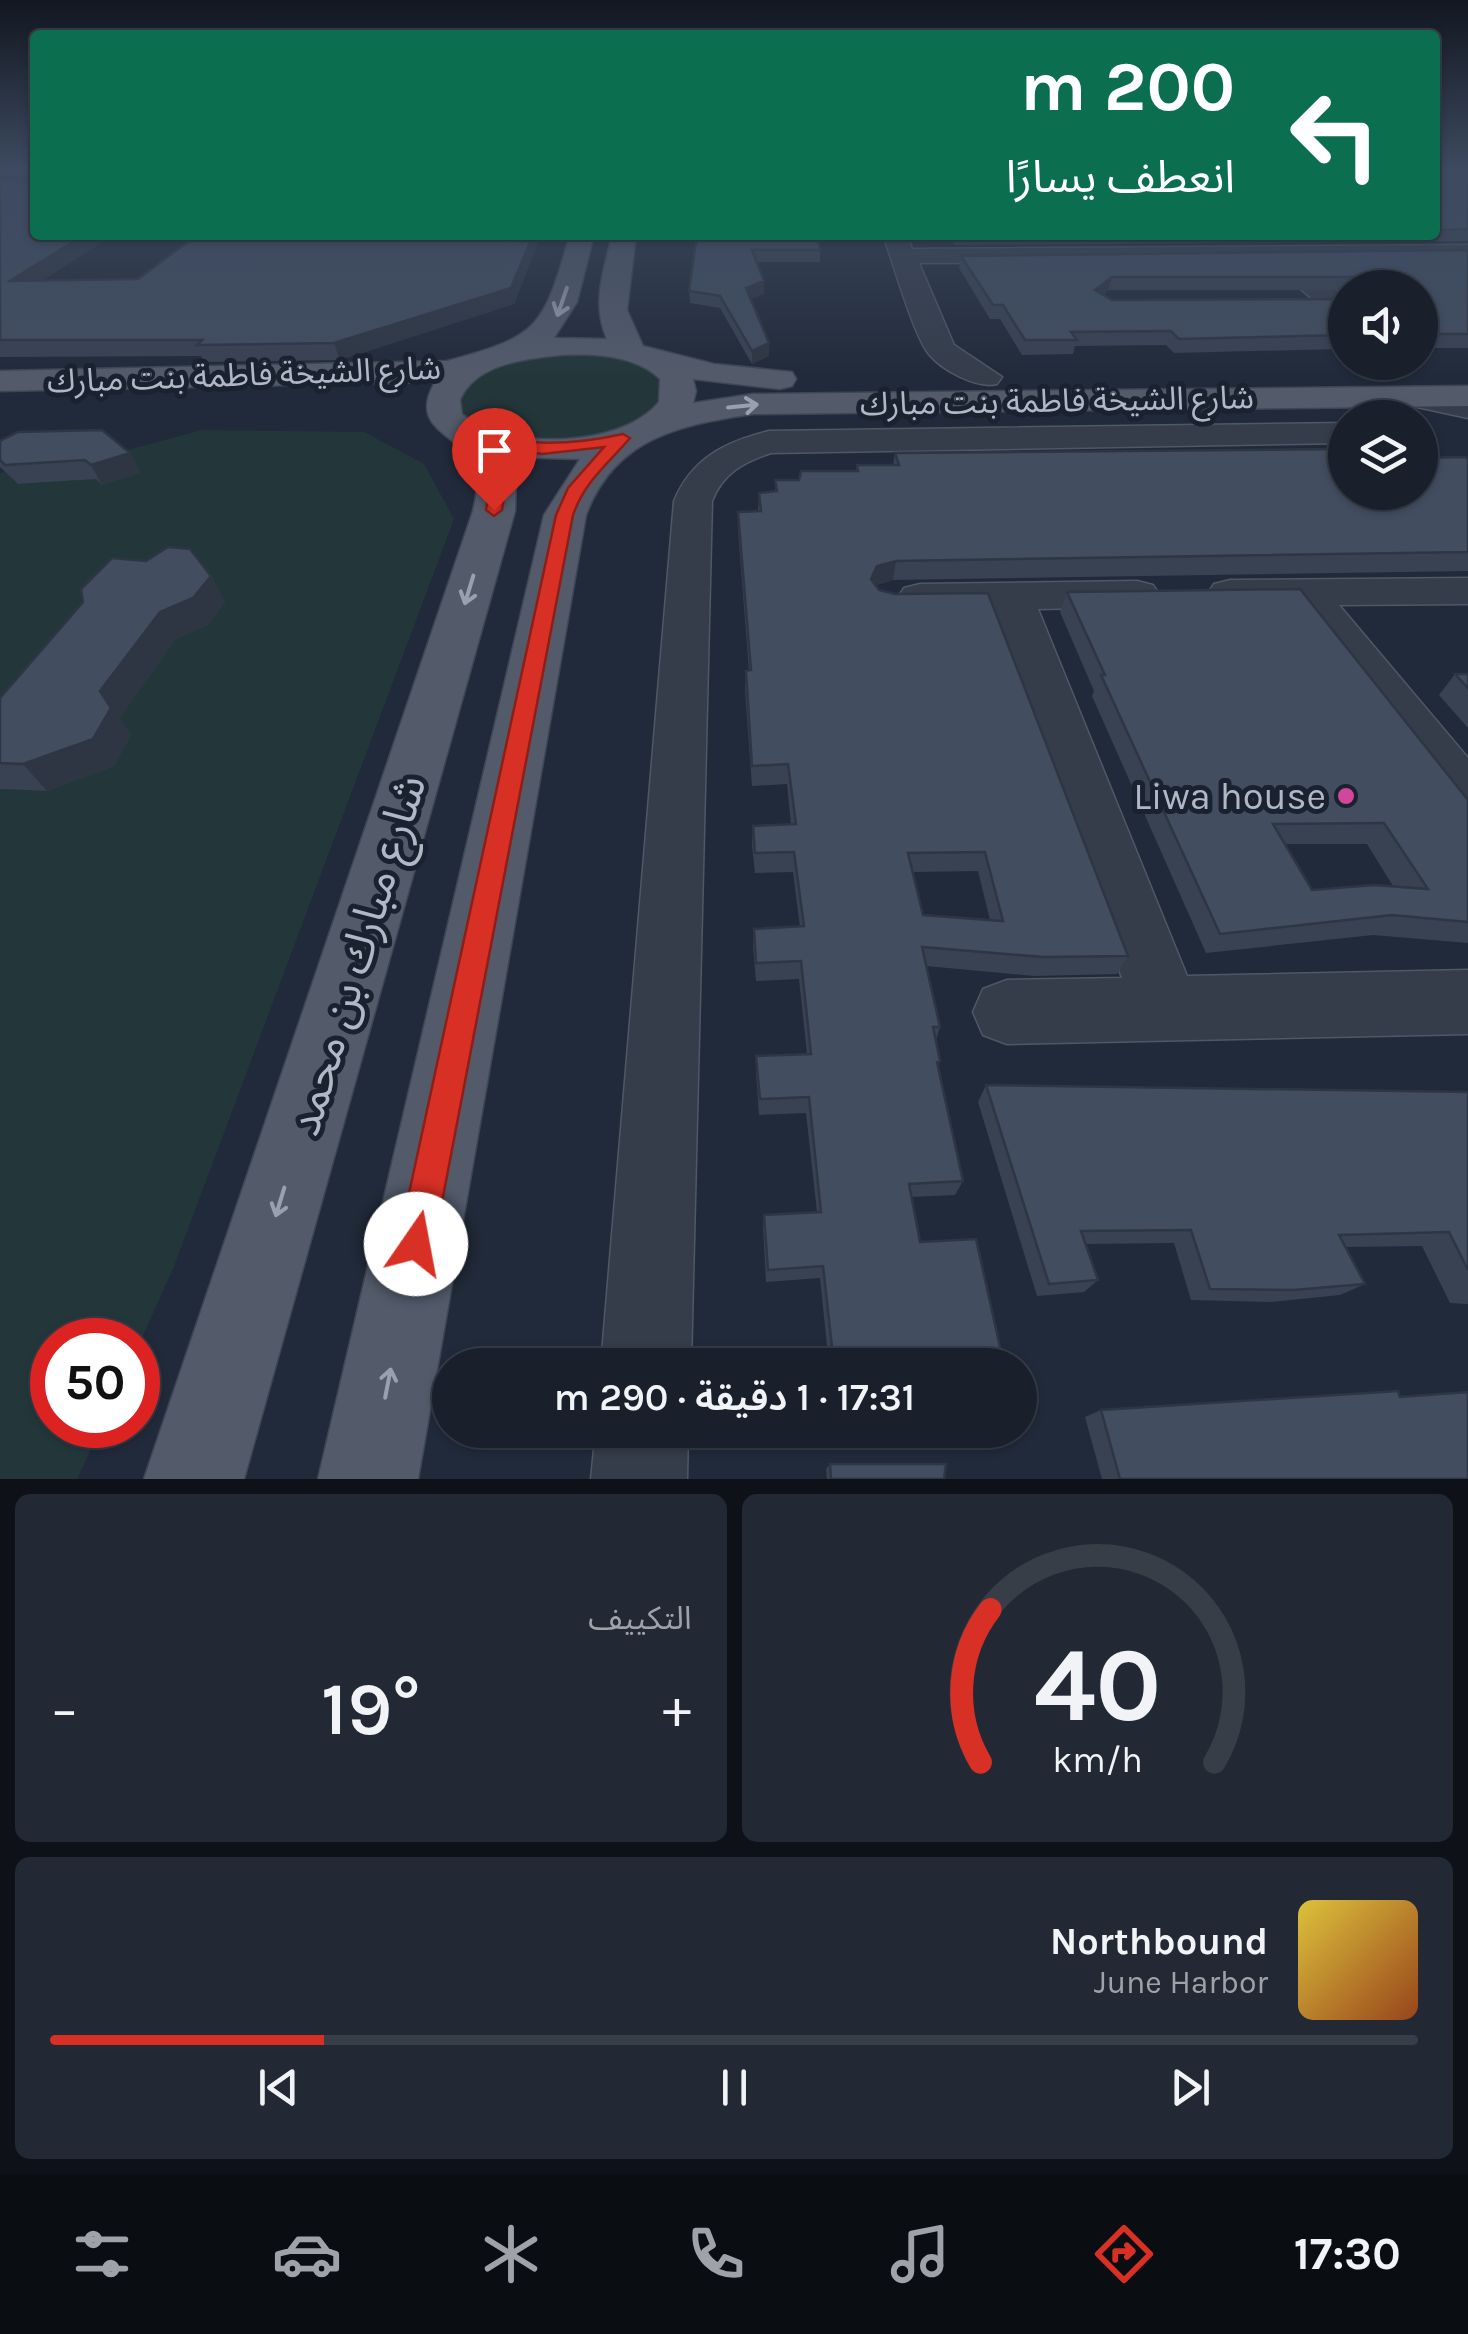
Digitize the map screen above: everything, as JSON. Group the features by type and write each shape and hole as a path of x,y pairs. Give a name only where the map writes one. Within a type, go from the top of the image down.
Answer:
{"main road":[{"path":"460,429 442,409 443,396 452,383 541,338 553,326 580,240"},
{"path":"368,1479 564,515 574,491 592,468 636,433 668,414 678,400 680,386 673,373 645,357 612,325 623,240"},
{"name":"شارع الشيخة فاطمة بنت مبارك","path":"0,382 402,375 448,371 502,356 576,345 764,379 1468,373"},
{"name":"شارع الشيخة فاطمة بنت مبارك","path":"0,406 398,410 502,446 542,450 584,447 704,411 753,404 1468,396"},
{"name":"شارع مبارك بن محمد","path":"194,1479 494,510 498,485 493,462 460,429"}],"street":[{"path":"986,377 942,350 901,245 1468,252"},
{"path":"1272,252 1328,293"},
{"path":"1421,252 1468,278"},
{"path":"1295,301 1328,301"},
{"path":"909,378 942,350"},
{"path":"1414,397 1468,408"},
{"path":"647,1348 692,520 698,486 727,458 769,442 1328,433"},
{"path":"1438,435 1468,441"},
{"path":"1303,591 1468,796"},
{"path":"893,597 1468,592"},
{"path":"1010,596 1167,1010"},
{"path":"1008,1012 1468,1002"},
{"path":"640,1479 641,1448"}],"green space":[{"path":"598,352 647,366 664,382 662,402 639,422 621,430 552,441 504,436 467,419 459,409 458,399 473,380 510,360"},
{"path":"202,430 364,432 424,464 454,519 173,1269 151,1318 30,1318 30,1448 91,1448 77,1479 0,1479 0,789 47,791 131,735 120,718 176,639 208,625 225,603 0,752 0,473 5,472 18,484 80,480 90,474 103,485 140,471 98,458"}],"building":[{"path":"0,239 76,240 10,281 138,279 190,240 531,240 511,288 334,343 197,345 202,340 0,340"},
{"path":"696,240 818,240 820,250 752,250 764,281 746,288 769,343 752,351 720,296 689,291"},
{"path":"1468,250 1468,334 1438,334 1438,270 1328,270 1328,277 1112,277 1095,290 1112,300 1328,299 1328,335 1179,339 1171,331 1071,332 1077,340 1025,340 1003,305 993,305 961,256"},
{"path":"102,430 130,453 91,465 85,460 5,465 0,460 0,441 18,432"},
{"path":"1328,449 1328,510 1438,510 1438,458 1468,459 1468,552 896,561 877,566 871,579 879,590 895,594 988,593 1128,956 1043,957 922,947 940,1027 933,1027 940,1061 937,1062 963,1181 909,1184 920,1242 976,1239 1000,1348 832,1348 823,1266 768,1270 764,1215 821,1212 809,1097 760,1099 756,1056 811,1054 801,961 756,963 754,929 804,926 794,852 755,853 753,826 796,824 788,764 752,766 746,671 751,670 738,512 761,511 759,493 777,491 775,480 799,480 801,471 858,471 857,465 899,465 895,453","holes":["985,852 1003,921 923,915 908,853"]},
{"path":"168,547 190,549 211,576 193,598 160,612 100,691 111,708 93,739 23,764 0,763 0,698 83,602 81,589 112,558 146,561"},
{"path":"1300,589 1468,800 1468,922 1392,915 1220,934 1067,592","holes":["1384,823 1428,889 1374,885 1312,890 1273,824"]},
{"path":"1455,674 1468,674 1468,688"},
{"path":"986,1085 1468,1092 1468,1270 1449,1232 1339,1235 1365,1284 1293,1290 1210,1289 1191,1230 1081,1231 1098,1280 1049,1284"},
{"path":"1398,1391 1400,1397 1468,1392 1468,1479 1120,1479 1101,1410"},
{"path":"830,1464 946,1464 944,1479 831,1479"}],"place":[{"name":"Liwa house","path":"1346,796"}],"route":[{"path":"416,1244 564,515 574,491 623,438 584,447 542,450 502,446 470,436 493,462 498,485 494,510"}]}
